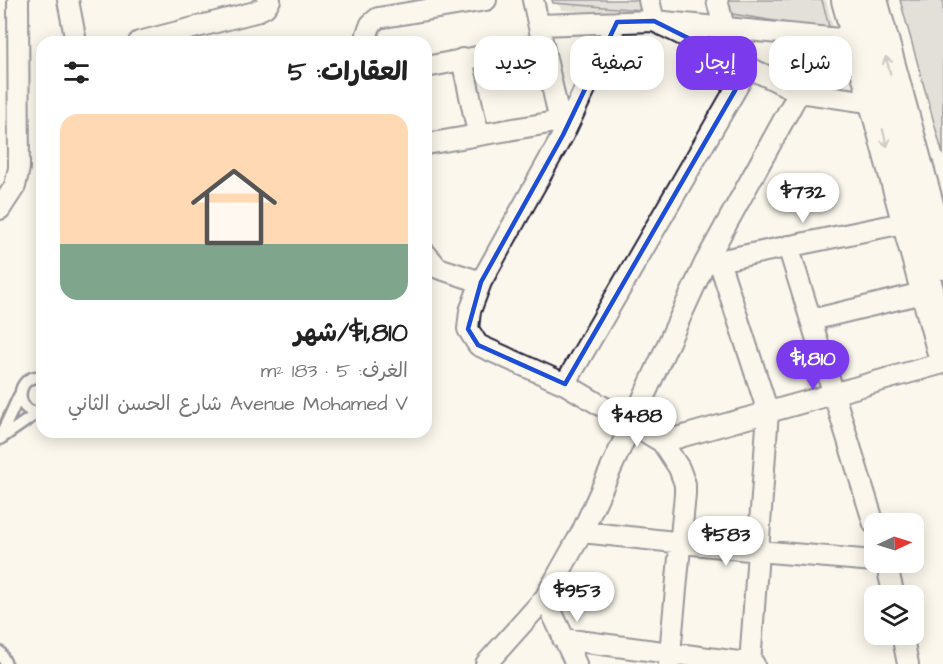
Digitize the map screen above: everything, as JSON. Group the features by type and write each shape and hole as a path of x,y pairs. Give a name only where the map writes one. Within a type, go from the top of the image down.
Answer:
{"main road":[{"path":"871,0 934,276 943,349"},
{"path":"848,22 875,103 908,222 934,276"}],"street":[{"path":"0,209 15,186 20,168 9,36 18,0"},
{"path":"68,0 75,36"},
{"path":"166,36 255,12 265,8 270,0"},
{"path":"368,36 371,24 378,18 486,0"},
{"path":"533,0 562,128"},
{"path":"649,0 654,21"},
{"path":"717,0 724,27"},
{"path":"654,21 684,36"},
{"path":"432,66 541,35 617,22 654,21 724,27 848,22"},
{"path":"617,22 482,282 470,311 468,329 478,345 565,384 633,422 662,442 679,468 685,484 682,543 669,659"},
{"path":"486,664 545,598 582,532 712,262 800,92 848,22"},
{"path":"462,59 478,134"},
{"path":"757,72 800,92 875,103"},
{"path":"565,384 735,90"},
{"path":"432,143 478,134 562,128"},
{"path":"712,262 908,222"},
{"path":"788,246 871,513"},
{"path":"432,261 438,268 482,282"},
{"path":"564,639 669,659 751,664 768,412 712,262"},
{"path":"811,320 934,276"},
{"path":"662,442 943,363"},
{"path":"582,532 864,560"},
{"path":"545,598 576,664"},
{"path":"904,645 908,664"}],"lane":[{"path":"36,378 27,380 20,390 24,408 36,413"},
{"path":"0,438 20,396"},
{"path":"0,438 36,416"},
{"path":"0,652 6,664"}],"highlighted area":[{"path":"654,21 748,68 565,384 478,345 468,329 481,282 563,135 617,22"}],"building":[{"path":"552,0 639,0 642,10 553,3"},
{"path":"718,0 822,0 830,30 720,12"},
{"path":"900,0 943,0 943,155"}]}
